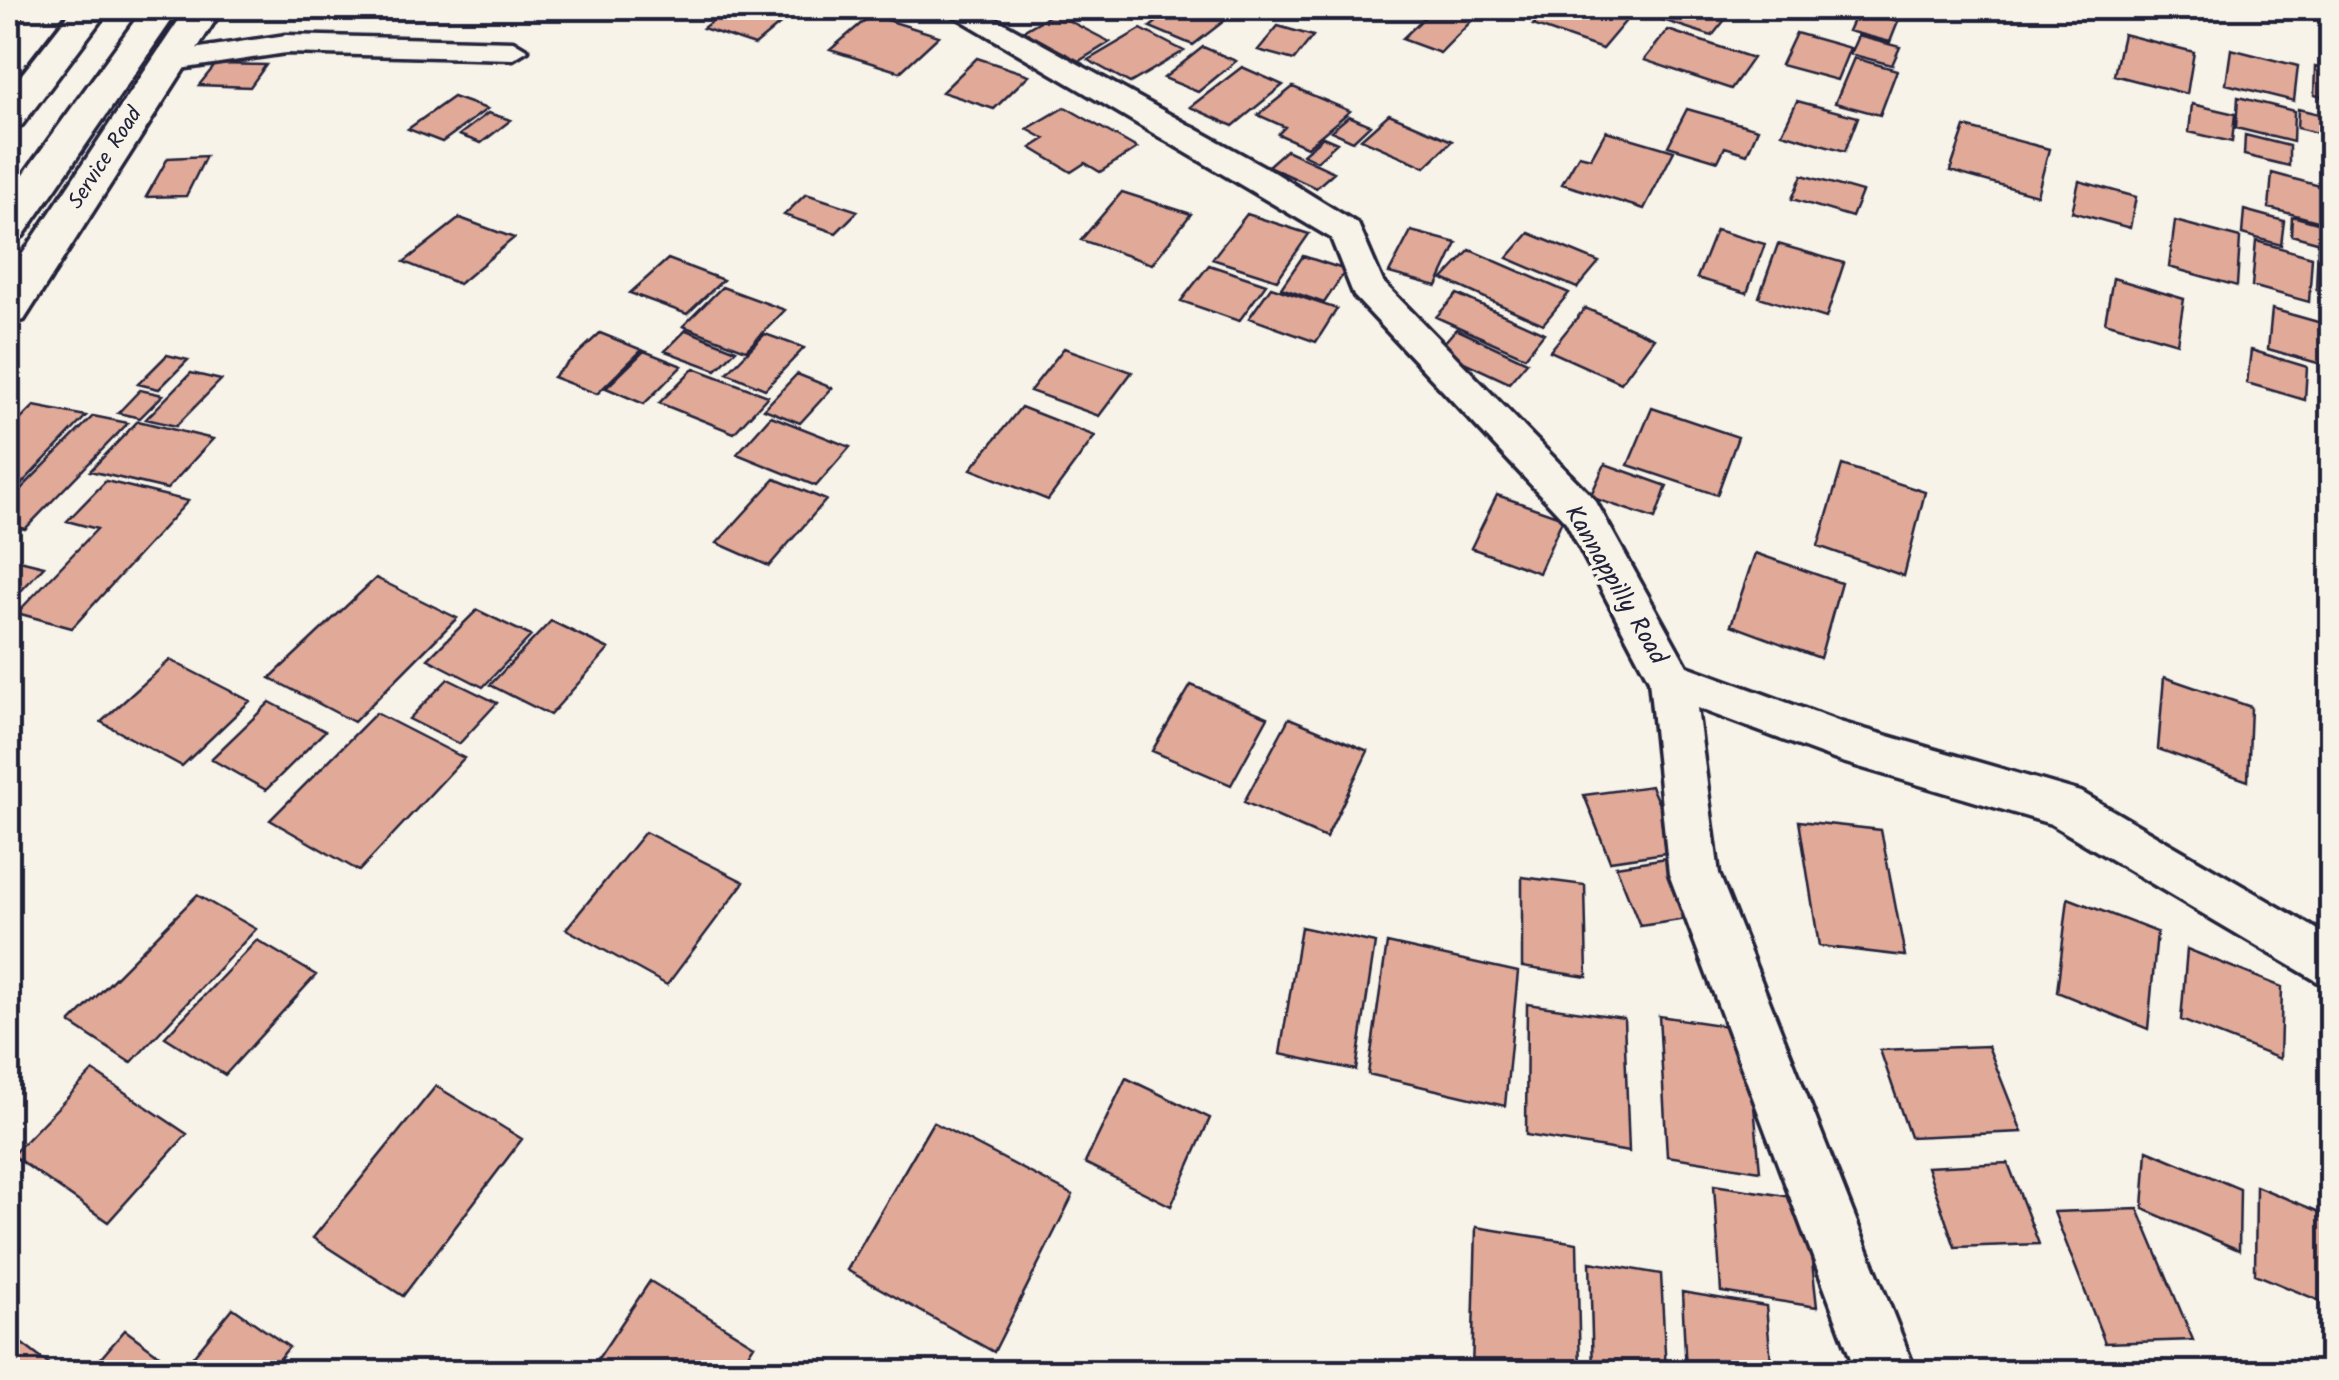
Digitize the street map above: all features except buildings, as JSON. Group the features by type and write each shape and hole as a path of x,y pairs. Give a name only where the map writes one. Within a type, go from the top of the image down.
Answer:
{"main road":[{"path":"8,61 50,8"},
{"path":"8,117 92,8"},
{"path":"8,226 162,8"},
{"name":"Service Road","path":"8,309 205,8"}],"street":[{"name":"Kannappilly Road","path":"956,8 1346,232 1368,287 1581,512 1672,678 1694,874 1886,1372"},
{"path":"167,62 286,44 513,50"},
{"path":"1672,678 1839,741 2064,806 2332,966"}]}
